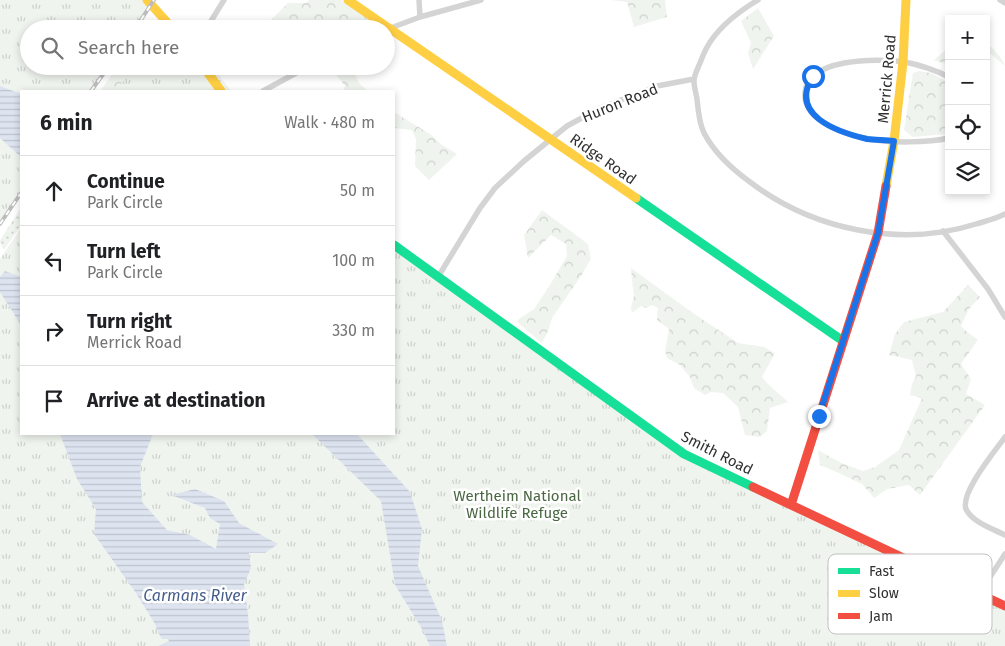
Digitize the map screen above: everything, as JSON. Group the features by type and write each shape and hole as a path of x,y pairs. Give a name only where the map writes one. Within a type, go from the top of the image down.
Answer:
{"street":[{"path":"147,0 165,20"},
{"path":"212,20 224,0"},
{"name":"Ridge Road","path":"348,0 375,20"},
{"path":"419,0 420,17"},
{"path":"395,27 420,17 481,0"},
{"path":"758,0 740,10 716,33 706,48 694,78 702,131 727,163 741,176 788,206 817,220 850,229 878,233 916,234 943,232 1005,214"},
{"name":"Merrick Road","path":"791,505 878,233 894,141 904,62 906,0"},
{"path":"1000,0 1005,3"},
{"name":"Ridge Road","path":"395,35 551,139 843,341"},
{"path":"945,75 904,62 874,60 844,63 825,69 813,76 807,85 805,96 807,107 813,114 823,122 851,134 869,139 894,141 936,141 945,139"},
{"path":"209,75 220,90"},
{"path":"265,90 292,75"},
{"name":"Huron Road","path":"438,277 480,208 495,188 567,126 600,108 656,86 694,78"},
{"path":"943,232 988,289 1005,318"},
{"name":"Smith Road","path":"395,247 684,454 895,554"},
{"path":"1005,438 973,482 966,498 966,508 979,522 1005,535"},
{"path":"992,574 1005,554"},
{"name":"Smith Road","path":"992,600 1005,606"}],"green space":[{"path":"0,0 155,0 141,20 20,20 20,75 103,75 92,90 20,90 20,193 0,222"},
{"path":"309,0 341,0 371,20 271,20 288,3 306,3"},
{"path":"611,0 665,0 667,17 634,27 627,2"},
{"path":"758,8 774,36 753,69 748,53 751,43 741,21"},
{"path":"990,46 1000,56 1005,66 990,53"},
{"path":"945,50 945,64 934,60"},
{"path":"919,71 931,73 945,81 945,134 913,137 904,130 913,73"},
{"path":"112,75 201,75 212,90 101,90"},
{"path":"128,75 219,75 230,90 117,90"},
{"path":"336,75 355,75 359,83 367,90 343,90 345,86"},
{"path":"395,113 430,134 442,145 457,154 429,180 415,166 416,139 412,130 395,128"},
{"path":"20,210 20,226 4,250 0,240"},
{"path":"542,210 588,244 591,259 552,318 542,343 517,322 534,309 567,256 566,244 551,235 528,258 524,235"},
{"name":"Wertheim National Wildlife Refuge","path":"20,229 20,435 395,435 395,242 719,473 891,554 828,554 828,634 992,634 992,602 1005,608 1005,646 0,646 0,259"},
{"path":"631,268 738,343 764,347 775,353 762,377 788,402 770,408 767,431 760,437 745,435 738,407 723,393 711,392 705,395 694,388 690,377 680,365 667,358 665,351 669,329 657,320 658,308 652,305 646,308 641,306 632,313 631,307 634,296"},
{"path":"968,285 980,297 969,309 961,326 978,340 961,364 971,379 966,394 985,405 920,495 909,485 887,489 874,498 862,484 820,465 818,450 841,463 863,471 875,467 899,450 922,398 910,395 916,376 912,360 889,355 895,334 904,322 943,312"}],"water":[{"path":"0,86 20,94 20,156 0,138"},
{"path":"5,271 20,277 20,323 0,292 0,277"},
{"name":"Carmans River","path":"60,435 153,435 140,467 142,502 167,530 190,535 216,549 220,524 210,518 205,508 171,495 195,489 224,501 239,523 278,544 265,553 249,553 251,568 244,584 250,646 158,646 169,641 168,639 162,639 136,593 94,534 96,509 77,479"},
{"path":"313,435 358,435 410,492 422,529 418,566 442,621 447,646 430,646 422,629 395,585 381,501"}],"railway":[{"path":"141,20 154,0"},
{"path":"92,90 103,75"},
{"path":"0,224 20,194"}],"traffic: fast":[{"path":"636,198 843,341"},
{"path":"395,246 684,454 753,487"}],"traffic: slow":[{"path":"147,0 165,20"},
{"path":"348,0 377,20"},
{"path":"886,186 894,141 903,62 906,0"},
{"path":"395,32 636,198"},
{"path":"209,75 220,90"}],"traffic: jam":[{"path":"791,505 878,233 886,186"},
{"path":"753,487 895,554"},
{"path":"992,600 1005,606"}],"route":[{"path":"813,76 807,85 805,96 807,107 813,114 823,122 851,134 869,139 894,141 878,233 819,416"}]}
